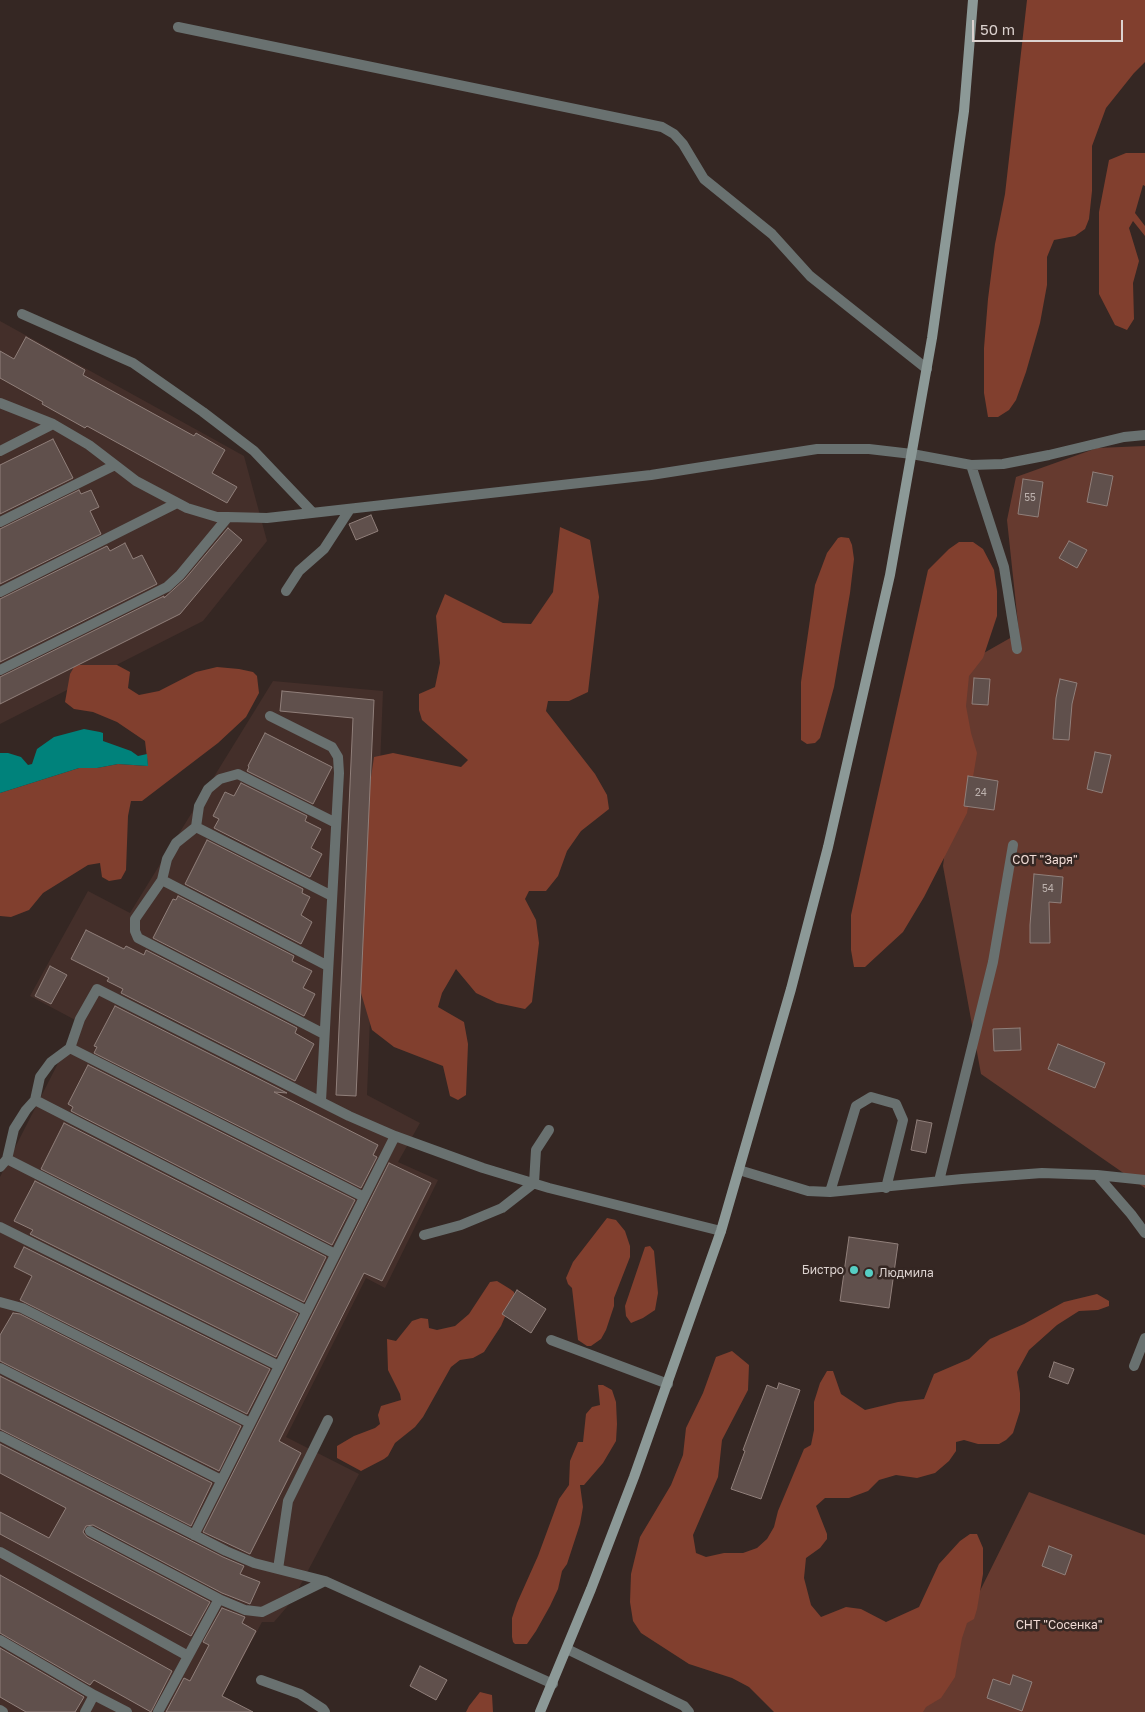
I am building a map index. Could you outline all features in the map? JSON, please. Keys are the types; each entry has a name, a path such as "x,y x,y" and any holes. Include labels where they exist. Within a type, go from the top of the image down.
{"main road":[{"path":"540,1712 567,1649 634,1477 721,1231 791,989 828,847 890,575 912,454 964,110 973,0"}],"lane":[{"path":"178,27 662,127 674,134 683,144 704,179 772,234 810,276 926,369"},
{"path":"22,314 133,363 203,412 254,451 313,513"},
{"path":"0,403 53,424 89,445 136,481 177,503 210,515 228,518 267,518 651,474 817,449 869,449 912,454 971,466 1003,464 1124,437 1145,435"},
{"path":"0,451 53,424"},
{"path":"0,522 115,465"},
{"path":"971,466 1004,567 1017,649"},
{"path":"0,592 177,503"},
{"path":"286,591 299,571 324,549 350,509"},
{"path":"0,670 167,587 180,575 228,518"},
{"path":"270,716 332,747 338,757 339,773 321,1101"},
{"path":"324,1034 138,938 134,931 135,919 162,880 167,859 176,842 196,827 199,806 208,789 220,779 238,774 336,823"},
{"path":"196,827 332,896"},
{"path":"938,1181 993,962 1013,845"},
{"path":"162,880 328,966"},
{"path":"306,1311 3,1163 14,1129 35,1100 40,1076 51,1062 70,1048 80,1019 97,989 394,1136 483,1168 534,1183 721,1231"},
{"path":"70,1048 364,1197"},
{"path":"830,1192 856,1106 872,1097 896,1104 903,1120 886,1188"},
{"path":"35,1100 335,1254"},
{"path":"424,1235 461,1225 502,1208 534,1183 536,1150 550,1130"},
{"path":"194,1535 394,1136"},
{"path":"740,1170 808,1191 830,1192 1042,1173 1097,1175 1145,1180"},
{"path":"1097,1175 1132,1214 1145,1234"},
{"path":"0,1227 279,1366"},
{"path":"0,1302 22,1308 250,1423"},
{"path":"1134,1366 1145,1338"},
{"path":"551,1340 668,1384"},
{"path":"0,1368 221,1480"},
{"path":"278,1569 288,1501 328,1420"},
{"path":"0,1436 233,1554 254,1563 325,1581 552,1684"},
{"path":"90,1530 219,1599 245,1610 262,1612 325,1581"},
{"path":"0,1552 188,1656"},
{"path":"158,1712 219,1599"},
{"path":"0,1640 127,1712"},
{"path":"567,1649 684,1706 689,1712"},
{"path":"261,1680 300,1694 325,1712"},
{"path":"85,1712 94,1695"}],"shaded area":[{"path":"1027,0 1145,0 1145,62 1106,108 1092,146 1092,191 1089,219 1085,229 1075,236 1054,240 1047,257 1047,285 1040,323 1016,400 1009,410 998,417 988,417 984,393 984,348 988,299 995,244 1005,194"},
{"path":"1126,153 1145,153 1145,186 1143,185 1135,213 1145,226 1145,236 1133,221 1129,228 1139,261 1133,283 1134,319 1127,330 1115,325 1099,294 1099,212 1109,160"},
{"path":"0,321 244,456 267,541 203,621 0,724"},
{"path":"560,527 590,540 599,597 588,692 569,701 548,701 546,711 595,774 607,795 609,809 581,831 567,851 558,876 546,891 529,891 525,899 536,920 539,943 532,1002 525,1009 497,1003 476,993 456,969 442,993 438,1007 464,1022 468,1044 466,1095 458,1100 450,1096 443,1066 394,1047 372,1030 361,993 360,958 367,804 374,757 393,753 461,767 468,760 422,720 419,710 419,694 435,687 440,663 436,616 445,594 503,623 531,624 553,592"},
{"path":"838,538 849,538 852,545 854,559 850,593 834,687 820,738 815,743 807,744 801,740 801,682 815,585 827,553"},
{"path":"959,542 973,542 983,549 994,570 997,591 997,616 983,658 969,676 966,706 977,753 967,813 924,897 903,932 865,967 854,967 851,950 851,915 928,570 949,549"},
{"path":"79,665 117,665 130,672 128,688 139,695 159,691 196,672 217,667 239,669 253,672 257,676 259,693 246,717 218,743 142,801 131,801 128,816 126,870 121,879 109,881 102,877 100,863 88,865 43,893 29,910 11,917 0,916 0,793 79,768 97,768 118,764 148,766 145,741 117,722 93,712 74,709 65,702 70,674 74,667"},
{"path":"273,681 383,691 367,1095 420,1123 398,1162 438,1180 385,1288 366,1278 286,1437 359,1474 292,1601 274,1622 262,1622 214,1712 0,1712 0,1177 79,1022 30,996 88,891 130,913"},
{"path":"607,1218 616,1220 625,1231 630,1246 630,1257 614,1298 614,1306 606,1330 601,1339 591,1346 587,1346 578,1340 572,1288 566,1278 573,1262"},
{"path":"650,1246 654,1251 658,1293 655,1310 631,1323 626,1316 625,1306 645,1247"},
{"path":"497,1281 514,1292 514,1296 501,1326 484,1352 473,1358 460,1360 451,1367 423,1417 415,1427 395,1443 388,1456 384,1459 361,1471 337,1458 337,1446 380,1424 378,1415 381,1406 401,1400 388,1370 387,1339 396,1341 412,1321 421,1318 428,1319 429,1328 437,1330 455,1326 469,1314 490,1282"},
{"path":"1097,1294 1109,1301 1109,1306 1098,1310 1079,1311 1057,1325 1029,1350 1017,1372 1020,1411 1013,1433 1006,1440 999,1444 978,1444 964,1440 956,1442 956,1451 949,1461 935,1473 917,1478 896,1475 879,1480 868,1491 849,1498 825,1498 816,1506 827,1534 827,1539 820,1548 806,1558 804,1578 811,1605 821,1617 846,1607 861,1609 886,1622 919,1607 939,1564 960,1541 970,1534 977,1534 983,1548 983,1574 974,1619 967,1623 962,1638 955,1677 941,1698 926,1707 923,1712 774,1712 749,1687 732,1678 689,1664 641,1633 633,1621 630,1602 631,1574 640,1537 671,1485 683,1455 686,1428 703,1393 716,1357 732,1351 749,1365 748,1390 722,1440 718,1477 693,1535 696,1553 706,1557 724,1553 743,1553 757,1548 767,1539 774,1527 778,1511 804,1449 811,1445 814,1430 814,1402 820,1383 827,1371 833,1371 841,1394 865,1410 898,1402 924,1399 934,1374 969,1359 990,1339 1024,1324 1064,1302"},
{"path":"598,1385 603,1385 612,1390 616,1402 616,1441 603,1463 584,1485 580,1485 583,1507 580,1524 567,1564 562,1571 558,1589 550,1606 527,1644 515,1644 512,1637 512,1618 559,1499 569,1485 570,1461 578,1442 583,1442 586,1414 592,1407 600,1405"},
{"path":"480,1692 492,1695 493,1712 466,1712 469,1706"}],"green space":[{"name":"СОТ \"Заря\"","path":"1145,446 1145,1188 981,1074 943,866 968,662 1019,633 1007,520 1016,477 1097,448"},
{"name":"СНТ \"Сосенка\"","path":"1029,1492 1145,1535 1145,1712 920,1712"}],"water":[{"path":"84,729 103,733 103,741 131,751 138,756 147,754 148,766 118,764 97,768 79,768 0,793 0,753 21,757 28,765 32,764 37,749 54,737"}],"building":[{"path":"26,337 85,370 83,375 194,436 196,433 225,450 212,473 237,487 227,503 87,426 85,428 0,378 0,351 14,359"},
{"path":"53,439 73,478 0,514 0,465"},
{"path":"1093,472 1113,476 1107,506 1087,502"},
{"path":"1023,479 1043,482 1038,517 1018,514"},
{"path":"79,490 81,494 91,490 99,507 90,511 101,534 0,584 0,529"},
{"path":"371,515 378,531 356,540 349,524"},
{"path":"228,528 242,540 180,614 0,704 0,677 164,596 164,598 185,579"},
{"path":"1069,541 1087,550 1077,568 1059,558"},
{"path":"125,543 133,559 142,555 157,584 0,662 0,599 107,546 110,551"},
{"path":"974,678 990,679 988,705 972,704"},
{"path":"1060,679 1077,683 1072,704 1069,740 1053,739 1056,698"},
{"path":"282,691 374,700 356,1096 336,1095 353,718 280,711"},
{"path":"265,733 332,767 313,804 247,771"},
{"path":"1095,752 1111,755 1102,793 1087,789"},
{"path":"968,776 998,781 994,810 964,806"},
{"path":"241,783 307,816 305,821 321,829 311,848 322,854 310,877 214,828 219,819 213,816 225,792 234,796"},
{"path":"207,840 303,889 302,893 310,897 301,915 312,922 301,944 185,884"},
{"path":"1034,874 1063,877 1061,903 1049,902 1050,943 1030,943"},
{"path":"178,896 294,956 292,961 312,971 303,988 315,994 304,1016 153,938 173,899 176,900"},
{"path":"86,930 124,949 126,946 144,955 146,950 297,1028 295,1033 314,1044 295,1081 121,993 123,989 107,981 109,978 71,959"},
{"path":"50,966 67,975 51,1004 35,996"},
{"path":"115,1006 287,1093 274,1092 378,1145 373,1155 377,1157 361,1188 94,1053 97,1047 94,1046"},
{"path":"1020,1028 1021,1050 994,1051 993,1029"},
{"path":"1058,1044 1105,1063 1095,1088 1048,1069"},
{"path":"88,1065 355,1200 332,1245 71,1111 73,1107 68,1104"},
{"path":"917,1120 932,1123 926,1153 911,1150"},
{"path":"64,1123 326,1257 304,1302 41,1169"},
{"path":"389,1163 431,1183 382,1281 364,1273 279,1441 301,1453 250,1554 203,1532"},
{"path":"35,1181 298,1314 276,1357 30,1234 33,1230 14,1221"},
{"name":"Людмила","path":"849,1237 898,1244 889,1308 840,1301"},
{"path":"24,1247 270,1369 247,1414 20,1300 32,1276 14,1267"},
{"path":"517,1290 546,1309 531,1333 502,1314"},
{"path":"13,1313 20,1314 241,1426 219,1471 0,1361 0,1335"},
{"path":"1054,1362 1074,1369 1068,1384 1049,1377"},
{"path":"0,1376 212,1483 191,1526 0,1429"},
{"path":"779,1383 800,1390 761,1499 731,1489 767,1385 777,1389"},
{"path":"0,1444 244,1566 240,1574 260,1582 250,1604 222,1593 93,1525 86,1526 83,1532 87,1537 210,1602 191,1636 0,1534 0,1512 49,1538 66,1508 0,1473"},
{"path":"1049,1546 1072,1555 1065,1575 1042,1566"},
{"path":"0,1575 172,1671 151,1712 94,1680 90,1685 0,1633"},
{"path":"222,1608 245,1617 242,1623 256,1631 222,1696 253,1712 166,1712 184,1678 190,1681 209,1645 203,1642"},
{"path":"0,1648 84,1697 75,1712 26,1712 0,1697"},
{"path":"420,1666 447,1680 436,1700 410,1686"},
{"path":"1013,1675 1032,1682 1022,1711 987,1698 993,1679 1010,1685"}],"place":[{"name":"Бистро","path":"854,1270"},
{"name":"Людмила","path":"869,1273"}]}
